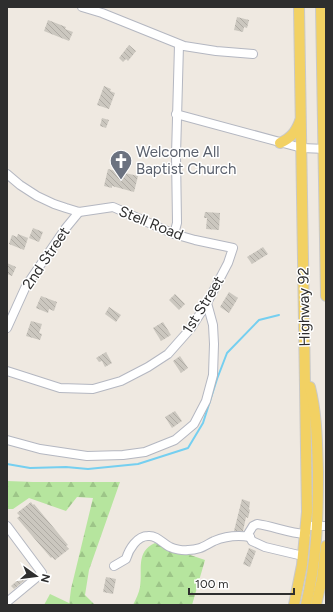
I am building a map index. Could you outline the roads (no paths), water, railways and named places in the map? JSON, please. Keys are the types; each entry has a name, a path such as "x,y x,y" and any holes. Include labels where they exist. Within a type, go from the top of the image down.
{"main road":[{"name":"Highway 92","path":"294,605 300,580 306,530 307,490 299,7"},
{"name":"Highway 92","path":"323,15 322,57 325,149 326,296"},
{"path":"280,143 293,134 301,119"},
{"path":"305,373 313,398 316,421 318,479 322,526 306,605"},
{"path":"316,605 322,579 326,548"}],"street":[{"path":"82,7 102,13 178,45 216,51 253,54"},
{"path":"174,234 177,223 176,114 178,45"},
{"path":"322,57 326,45"},
{"path":"176,114 280,143 302,148 325,149"},
{"name":"Stell Road","path":"7,174 37,196 54,204 79,212 113,207 174,234 233,248"},
{"name":"2nd Street","path":"7,328 26,286 65,229 79,212"},
{"name":"1st Street","path":"7,371 60,388 93,389 121,381 148,367 168,354 191,328 207,303 228,263 233,248"},
{"path":"7,440 40,449 87,456 123,455 145,452 176,440 194,424 206,400 213,375 214,344 212,325 207,303"},
{"path":"303,556 252,541 248,534 253,526 257,524 298,534 306,530 322,526"},
{"path":"7,526 42,573 7,602"},
{"path":"114,566 126,559 129,551 139,539 149,536 158,538 171,548 186,550 199,549 214,541 227,537 250,537"}],"waterway":[{"path":"7,464 30,468 66,467 88,469 138,464 188,448 203,423 227,353 259,320 279,315"}],"place":[{"name":"Welcome All Baptist Church","path":"121,180"}]}
